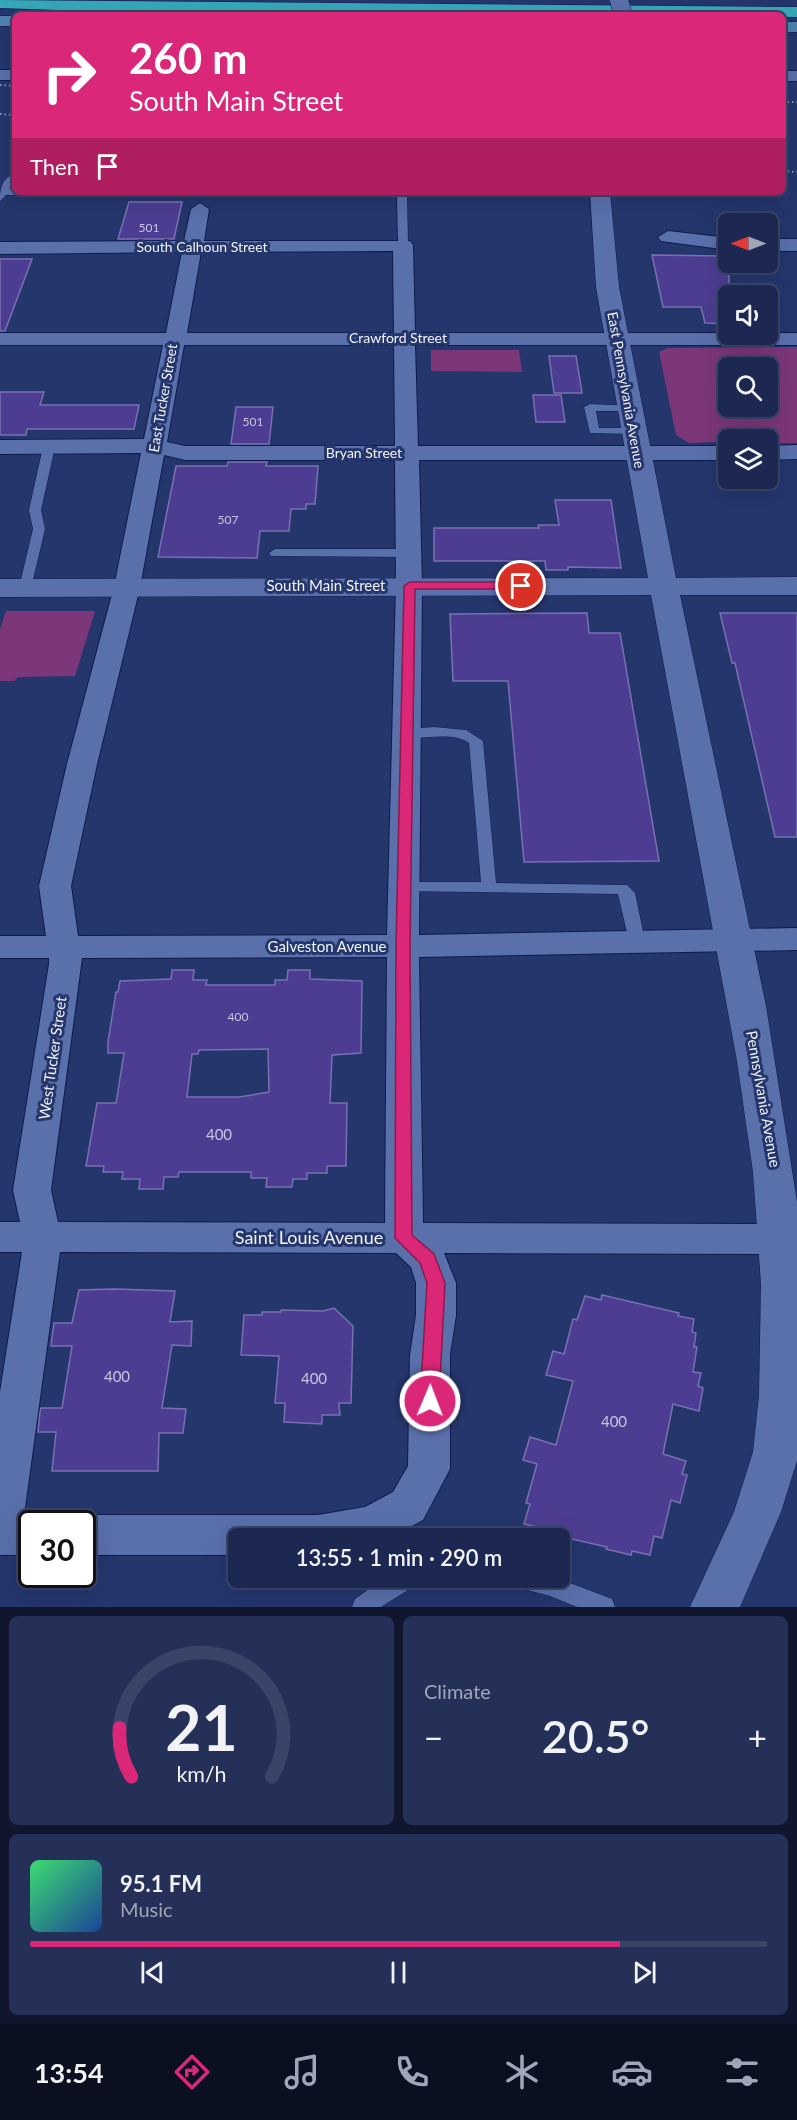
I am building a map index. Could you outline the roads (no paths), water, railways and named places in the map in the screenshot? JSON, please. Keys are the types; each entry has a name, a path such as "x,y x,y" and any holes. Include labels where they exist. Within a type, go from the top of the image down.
{"highway":[{"path":"0,3 144,8"},
{"path":"0,9 797,12"}],"street":[{"name":"East Pennsylvania Avenue","path":"600,195 601,252 663,586"},
{"name":"East Tucker Street","path":"128,587 173,339 200,209"},
{"path":"668,237 718,243"},
{"name":"South Calhoun Street","path":"0,248 403,245"},
{"path":"96,1535 318,1535 371,1526 408,1506 429,1469 430,1356 436,1315 436,1283 428,1259 404,1238 403,946 410,586 403,245"},
{"path":"778,245 797,245"},
{"name":"Crawford Street","path":"0,339 797,339"},
{"name":"Bryan Street","path":"0,447 154,447 185,453 407,453 633,431 718,450"},
{"path":"778,453 797,452"},
{"name":"Pennsylvania Avenue","path":"663,586 735,939 791,1239 784,1394 776,1451 759,1510 715,1607"},
{"name":"South Main Street","path":"12,588 797,586"},
{"name":"West Tucker Street","path":"0,1534 43,1237 32,1190 66,964 55,886 82,764 128,587"},
{"name":"Galveston Avenue","path":"0,947 403,946 797,939"},
{"name":"Saint Louis Avenue","path":"0,1237 362,1240 404,1238 791,1239"},
{"path":"0,1534 18,1535"}],"lane":[{"path":"2,191 12,178"},
{"path":"402,195 403,245"},
{"path":"12,588 39,529 35,510 49,447"},
{"path":"275,553 409,553"},
{"path":"407,733 456,732 469,734 476,741 489,887"},
{"path":"404,887 621,889 627,893 637,941"},
{"path":"363,1607 389,1588"},
{"path":"556,1588 604,1607"}],"railway":[{"path":"0,85 12,86"},
{"path":"786,102 797,102"},
{"path":"0,114 12,115"},
{"path":"786,171 797,172"}]}
